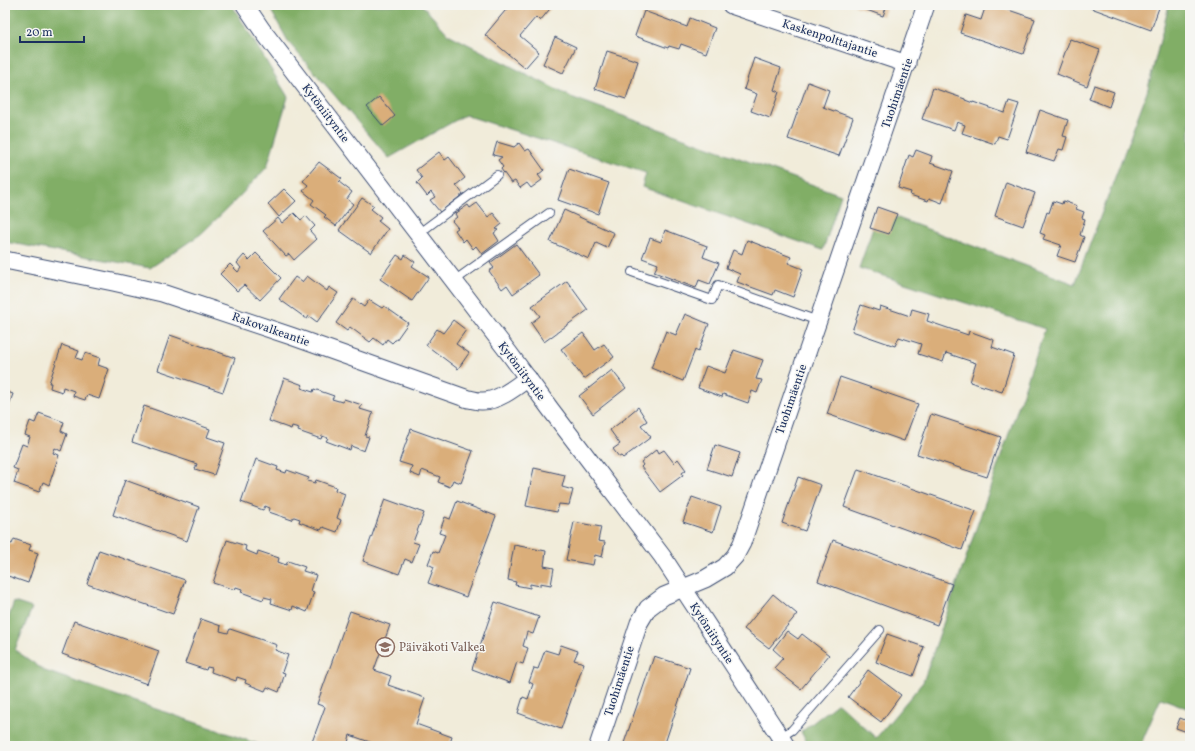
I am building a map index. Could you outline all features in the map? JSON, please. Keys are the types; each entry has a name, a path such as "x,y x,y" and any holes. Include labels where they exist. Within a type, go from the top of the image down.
{"street":[{"name":"Kytöniityntie","path":"246,5 262,30 662,556 784,742"},
{"name":"Kaskenpolttajantie","path":"731,5 907,64"},
{"name":"Tuohimäentie","path":"598,746 639,623 648,608 664,596 705,579 725,567 735,556 742,543 926,5"},
{"name":"Rakovalkeantie","path":"5,260 162,293 468,398 482,401 495,398 511,391 528,378"}],"lane":[{"path":"418,234 497,175"},
{"path":"454,281 549,213"},
{"path":"632,272 712,300 718,286 818,321"},
{"path":"784,742 792,730 880,630"}],"green space":[{"path":"5,5 232,5 288,97 267,167 201,234 150,268 5,242"},
{"path":"268,5 422,5 448,34 571,97 841,195 823,250 642,187 646,173 465,115 389,158 289,43"},
{"path":"1169,5 1190,5 1190,709 1161,698 1140,746 809,746 801,732 838,703 876,738 923,682 1045,329 859,268 879,211 1075,284 1147,92"},
{"path":"14,602 32,608 15,650 45,671 264,746 5,746 5,627"}],"building":[{"path":"510,5 553,5 540,21 536,17 520,36 539,52 525,68 485,35"},
{"path":"853,5 887,5 883,16"},
{"path":"986,5 994,5 1035,19 1023,54 960,33 966,15 981,20"},
{"path":"1083,5 1160,5 1151,30"},
{"path":"644,11 687,27 690,18 715,28 706,53 681,44 679,49 669,46 668,48 635,36"},
{"path":"555,37 576,47 563,73 543,64"},
{"path":"1070,39 1100,50 1087,86 1057,74"},
{"path":"607,51 638,61 626,99 595,89"},
{"path":"754,58 781,68 774,90 779,92 770,118 751,111 757,94 744,89"},
{"path":"808,82 829,90 823,107 853,118 839,156 788,139"},
{"path":"1094,85 1114,92 1109,107 1089,99"},
{"path":"933,88 1005,113 1009,101 1019,104 1007,139 998,136 995,144 962,133 965,125 957,122 954,130 922,119"},
{"path":"379,97 395,116 383,126 367,107"},
{"path":"1040,110 1068,120 1063,136 1067,137 1063,150 1059,149 1054,161 1026,152"},
{"path":"497,142 514,147 519,143 525,151 529,149 544,170 538,175 542,180 531,188 527,183 520,188 515,181 511,183 501,169 503,167 498,160 502,157 493,155"},
{"path":"916,150 932,156 930,163 953,171 942,203 929,198 928,201 910,195 911,192 898,188 909,155 913,157"},
{"path":"439,152 445,160 449,157 465,178 456,185 463,194 440,212 430,200 435,197 431,192 427,196 417,183 422,178 416,170"},
{"path":"319,162 342,179 339,182 352,192 347,199 353,204 336,226 324,217 326,215 311,204 314,200 303,191 308,185 303,181"},
{"path":"569,169 609,183 598,214 558,200"},
{"path":"1006,182 1035,193 1023,226 995,216"},
{"path":"284,189 296,201 279,217 268,204"},
{"path":"362,198 374,206 371,209 381,217 378,221 388,229 371,253 339,230"},
{"path":"1053,201 1062,204 1063,201 1077,206 1076,209 1084,212 1082,218 1085,219 1080,235 1084,237 1075,262 1057,256 1061,245 1043,239 1045,235 1040,233 1047,212 1049,213"},
{"path":"477,203 488,217 493,213 502,224 494,233 499,241 482,254 476,246 473,249 466,239 463,242 455,230 458,228 452,221 457,217 455,214 468,205 470,208"},
{"path":"877,207 897,214 889,234 870,228"},
{"path":"564,210 614,233 607,248 596,243 589,259 550,242"},
{"path":"294,213 301,220 306,216 315,226 310,231 317,239 294,260 289,254 286,256 263,231 278,218 282,223"},
{"path":"665,230 707,246 703,257 719,263 710,284 699,280 696,288 654,272 658,264 642,258 650,238 661,242"},
{"path":"747,240 791,257 788,263 803,269 793,297 775,290 773,295 737,282 740,274 726,268 733,250 742,254"},
{"path":"516,244 539,275 513,294 507,285 502,289 489,271 494,268 490,263"},
{"path":"256,253 281,278 260,300 244,285 237,291 220,274 230,264 238,272 241,268 237,263 244,255 249,260"},
{"path":"397,255 403,259 405,255 415,262 412,266 429,277 412,301 380,279"},
{"path":"307,276 327,291 329,287 338,293 317,322 309,316 307,319 279,299 295,277 302,282"},
{"path":"567,281 588,310 544,342 531,323 540,316 532,306"},
{"path":"353,299 364,307 369,300 382,308 384,306 408,323 396,340 392,343 387,339 383,345 374,338 370,342 350,327 347,331 336,323"},
{"path":"861,305 879,311 880,306 910,316 912,309 929,314 927,321 968,335 969,331 994,340 992,347 1014,355 1002,392 970,382 976,363 946,353 943,362 918,354 921,344 899,337 895,346 852,331"},
{"path":"685,314 709,324 698,352 695,350 683,381 651,368 666,331 676,335"},
{"path":"453,320 466,330 456,344 469,353 458,369 426,345 437,329 443,333"},
{"path":"583,333 595,350 604,344 614,357 584,379 561,349"},
{"path":"170,335 235,358 223,392 158,370"},
{"path":"62,345 79,351 76,358 82,360 85,353 100,358 98,365 109,369 99,399 87,395 85,400 73,396 74,391 63,387 62,392 50,388 51,383 49,383"},
{"path":"734,350 763,360 756,379 762,380 757,393 752,391 748,403 723,394 722,397 698,388 706,366 725,373"},
{"path":"612,370 626,388 593,414 579,396"},
{"path":"840,377 918,404 904,441 827,414"},
{"path":"284,378 303,385 301,388 313,392 314,389 334,396 332,399 342,402 344,399 362,405 360,409 373,413 365,436 369,437 364,451 351,446 350,450 326,441 328,438 322,436 321,439 298,431 299,428 292,426 291,429 269,421"},
{"path":"5,391 13,394 5,416"},
{"path":"144,406 210,429 207,437 225,443 214,475 195,469 197,464 132,442"},
{"path":"638,407 647,421 641,425 651,437 623,458 621,456 619,457 613,449 620,444 610,430"},
{"path":"39,413 64,422 61,431 67,434 61,451 55,448 53,453 59,455 49,485 43,482 39,492 14,483 18,470 13,468 22,444 27,446 30,437 25,435 30,421 35,423"},
{"path":"931,414 1001,437 987,477 917,454"},
{"path":"411,429 473,451 461,483 453,480 450,487 438,482 440,477 422,470 420,477 410,473 412,466 399,462"},
{"path":"715,445 740,453 732,477 707,469"},
{"path":"657,449 659,453 664,450 674,463 678,459 686,470 682,473 683,475 660,492 641,467 643,465 641,462"},
{"path":"256,459 278,467 277,470 286,473 287,470 309,478 307,481 315,483 316,480 336,487 335,490 345,494 337,518 341,520 337,532 323,527 321,530 299,522 300,519 294,517 292,520 269,512 270,508 265,506 263,510 241,502"},
{"path":"534,468 565,475 562,487 573,490 569,505 559,504 557,512 526,506"},
{"path":"858,469 976,511 962,550 844,507"},
{"path":"798,477 821,485 805,531 782,523"},
{"path":"125,480 199,507 187,541 113,515"},
{"path":"692,497 721,507 713,532 683,522"},
{"path":"385,499 424,513 413,542 419,544 412,562 405,559 399,574 363,561"},
{"path":"457,501 496,516 466,597 428,583 434,567 428,564 433,551 438,553 445,535 439,533 445,517 450,519"},
{"path":"574,522 601,527 598,541 605,542 602,557 595,555 593,565 566,560"},
{"path":"5,536 8,537 6,542 12,544 14,539 31,545 29,550 38,553 28,583 5,575"},
{"path":"227,540 246,546 245,550 257,555 258,551 279,558 278,562 286,565 288,561 305,567 303,571 316,575 311,591 314,592 307,612 293,606 292,610 271,603 272,599 264,597 263,600 241,592 242,589 236,587 235,590 213,583"},
{"path":"833,540 952,584 937,625 818,581"},
{"path":"514,545 546,551 544,566 554,568 551,585 540,583 540,586 530,584 530,588 515,585 516,582 508,580"},
{"path":"99,550 185,580 173,614 87,584"},
{"path":"773,594 797,614 769,648 744,629"},
{"path":"495,602 539,617 533,634 527,632 523,646 528,648 523,664 517,662 510,683 472,669"},
{"path":"350,611 390,625 374,670 391,676 388,685 425,698 416,724 452,737 449,746 381,746 350,735 347,746 324,746 312,742 325,707 317,704"},
{"path":"201,619 221,626 220,631 228,633 230,629 277,645 275,650 288,655 282,672 285,673 279,692 267,687 265,691 245,683 246,680 237,677 236,681 211,672 212,668 207,667 206,670 185,663"},
{"path":"74,621 159,651 147,684 62,654"},
{"path":"787,631 798,639 802,634 829,655 801,689 774,668 783,658 773,649"},
{"path":"887,634 924,647 913,676 876,662"},
{"path":"561,645 578,651 574,660 584,663 561,729 518,713 523,697 528,699 533,684 529,682 534,668 538,669 545,650 558,654"},
{"path":"654,656 690,668 664,746 623,746"},
{"path":"868,670 901,695 881,722 848,697"},
{"path":"1180,718 1190,722 1190,733 1176,728"}],"place":[{"name":"Päiväkoti Valkea","path":"385,647"}]}
